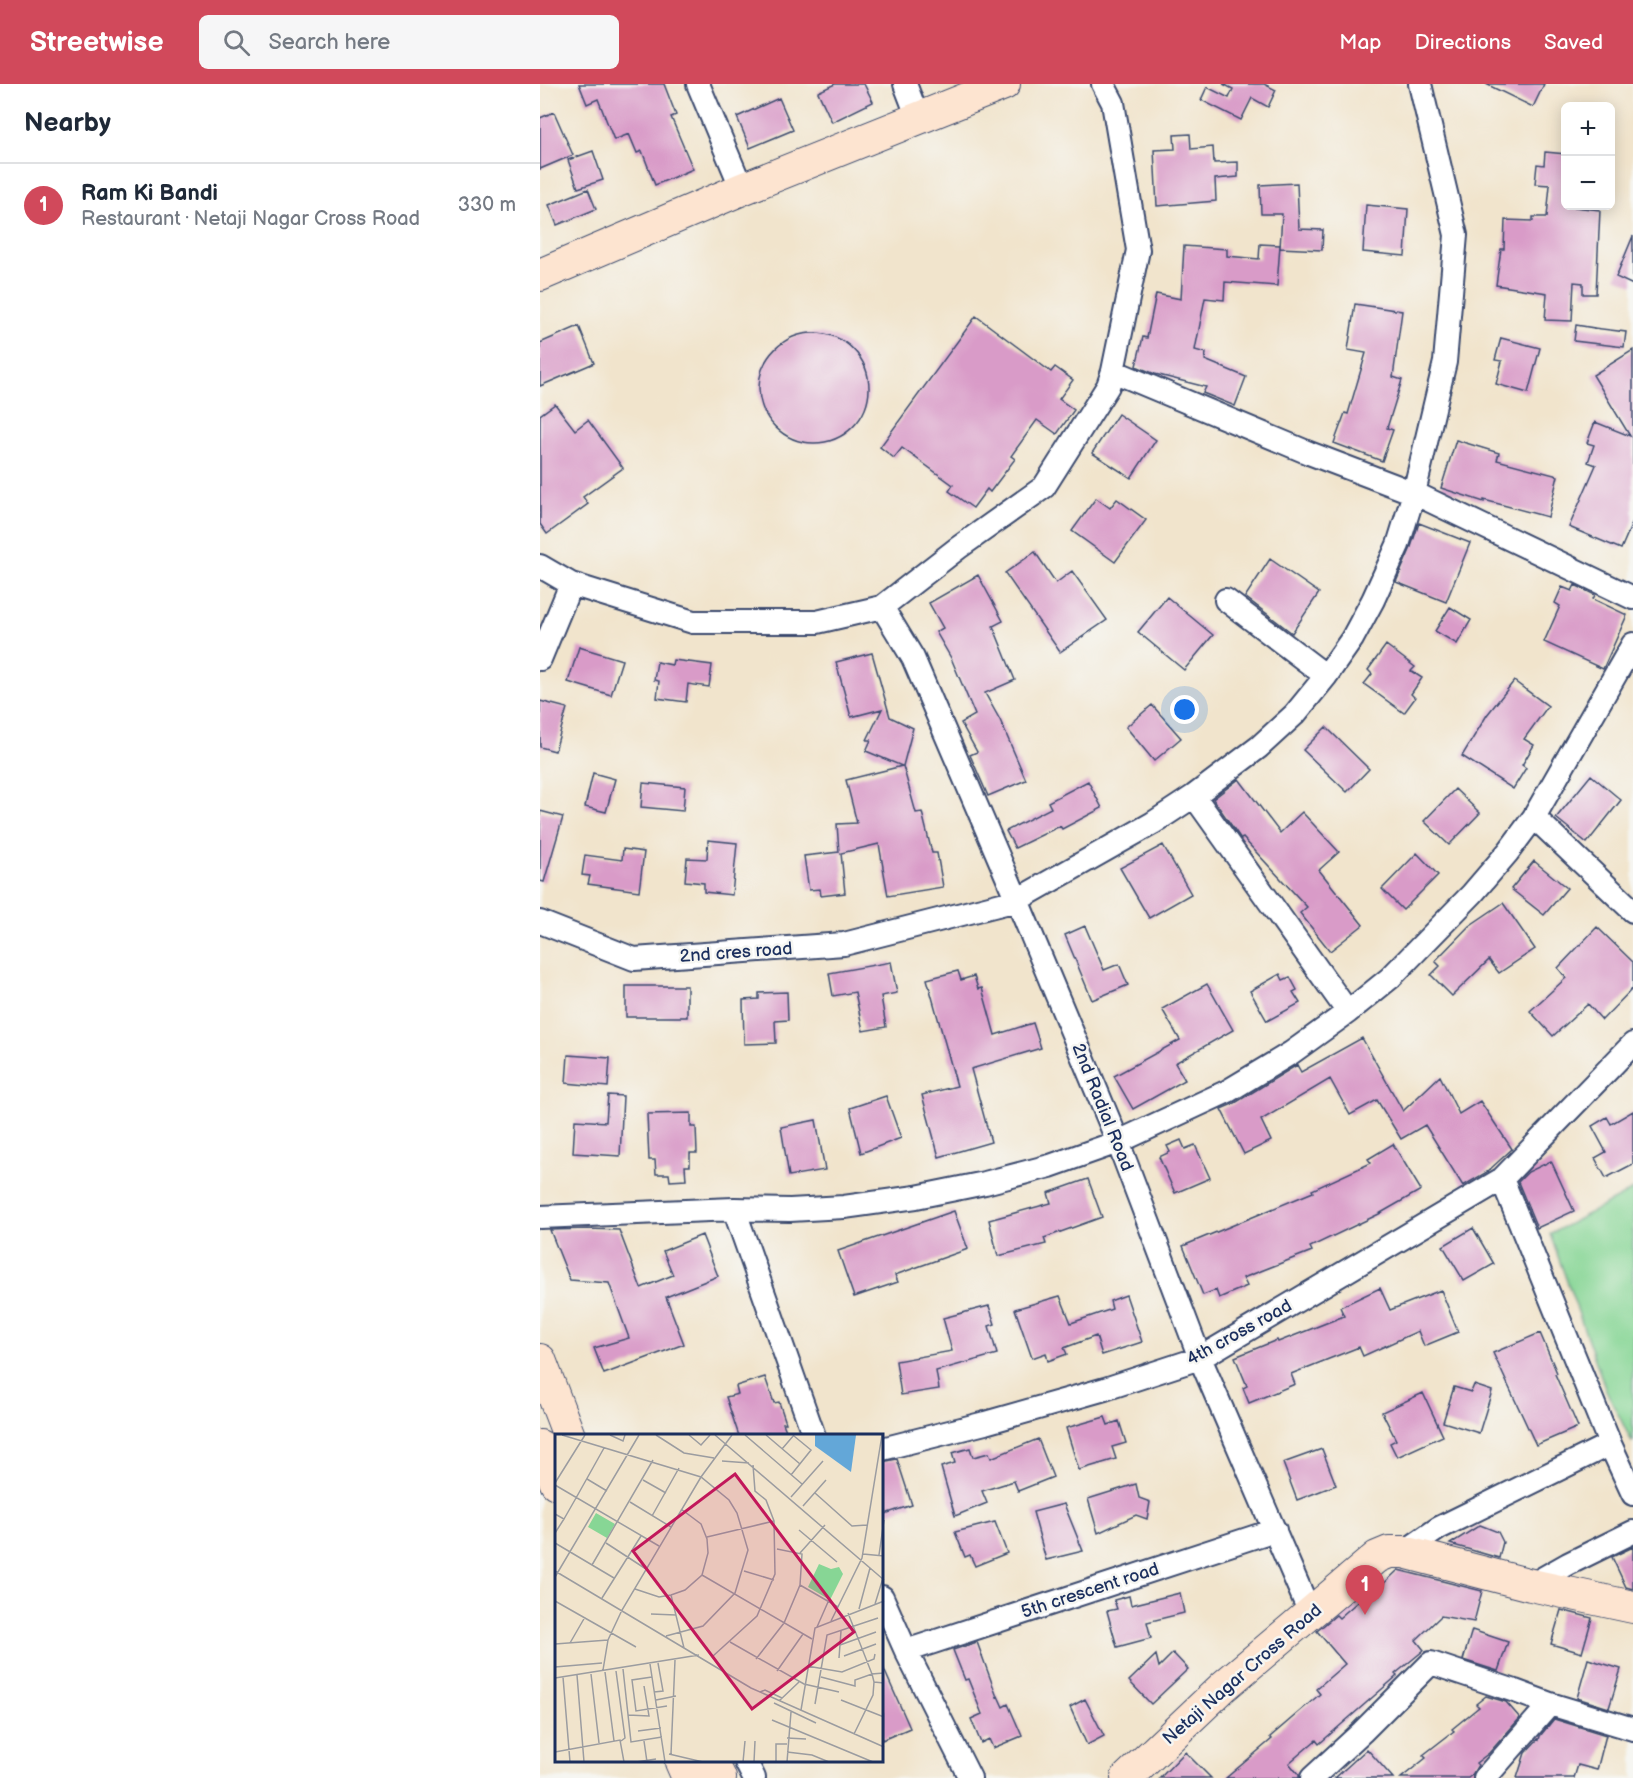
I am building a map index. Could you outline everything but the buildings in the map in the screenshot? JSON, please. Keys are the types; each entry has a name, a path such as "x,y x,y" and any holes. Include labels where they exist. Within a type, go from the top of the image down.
{"street":[{"path":"698,84 742,189"},
{"path":"905,84 918,118"},
{"path":"540,275 742,189 1004,84"},
{"path":"540,566 571,584 693,622 817,622 882,607 958,548 1044,487 1108,386 1138,250 1113,103 1103,84"},
{"name":"2nd cres road","path":"540,922 634,959 844,944 1017,900 1153,824 1259,747 1295,714 1352,639 1398,545 1414,493 1445,362 1456,235 1420,84"},
{"path":"1113,371 1309,453 1414,493 1633,597"},
{"path":"540,659 571,584"},
{"path":"1226,600 1326,676"},
{"name":"2nd Radial Road","path":"882,607 913,658 1017,900 1118,1142 1200,1358 1310,1613"},
{"path":"540,1217 734,1209 790,1210 844,1207 916,1197 1050,1166 1118,1142 1228,1091 1291,1053 1390,978 1480,885 1534,817 1633,644"},
{"path":"1194,796 1348,1011"},
{"path":"1534,817 1633,910"},
{"name":"4th cross road","path":"884,1448 1105,1389 1200,1358 1502,1179 1633,1044"},
{"path":"1502,1179 1610,1444 1633,1494"},
{"path":"734,1209 813,1434"},
{"path":"540,1360 568,1434"},
{"path":"1404,1551 1439,1528 1610,1444"},
{"path":"540,1446 555,1481"},
{"name":"5th crescent road","path":"906,1651 1275,1530"},
{"path":"1531,1585 1633,1532"},
{"name":"Netaji Nagar Cross Road","path":"1138,1775 1224,1686 1377,1557 1389,1552 1404,1551 1531,1585 1633,1607"},
{"path":"884,1602 906,1651 970,1778"},
{"path":"1312,1778 1431,1663 1515,1690 1550,1704 1633,1729"},
{"path":"1485,1778 1550,1704"},
{"path":"682,1763 688,1778"},
{"path":"712,1763 720,1778"},
{"path":"747,1763 754,1778"}],"green space":[{"path":"1633,1190 1632,1442 1606,1390 1550,1234"}],"place":[{"name":"Ram Ki Bandi","path":"1365,1615"}]}
